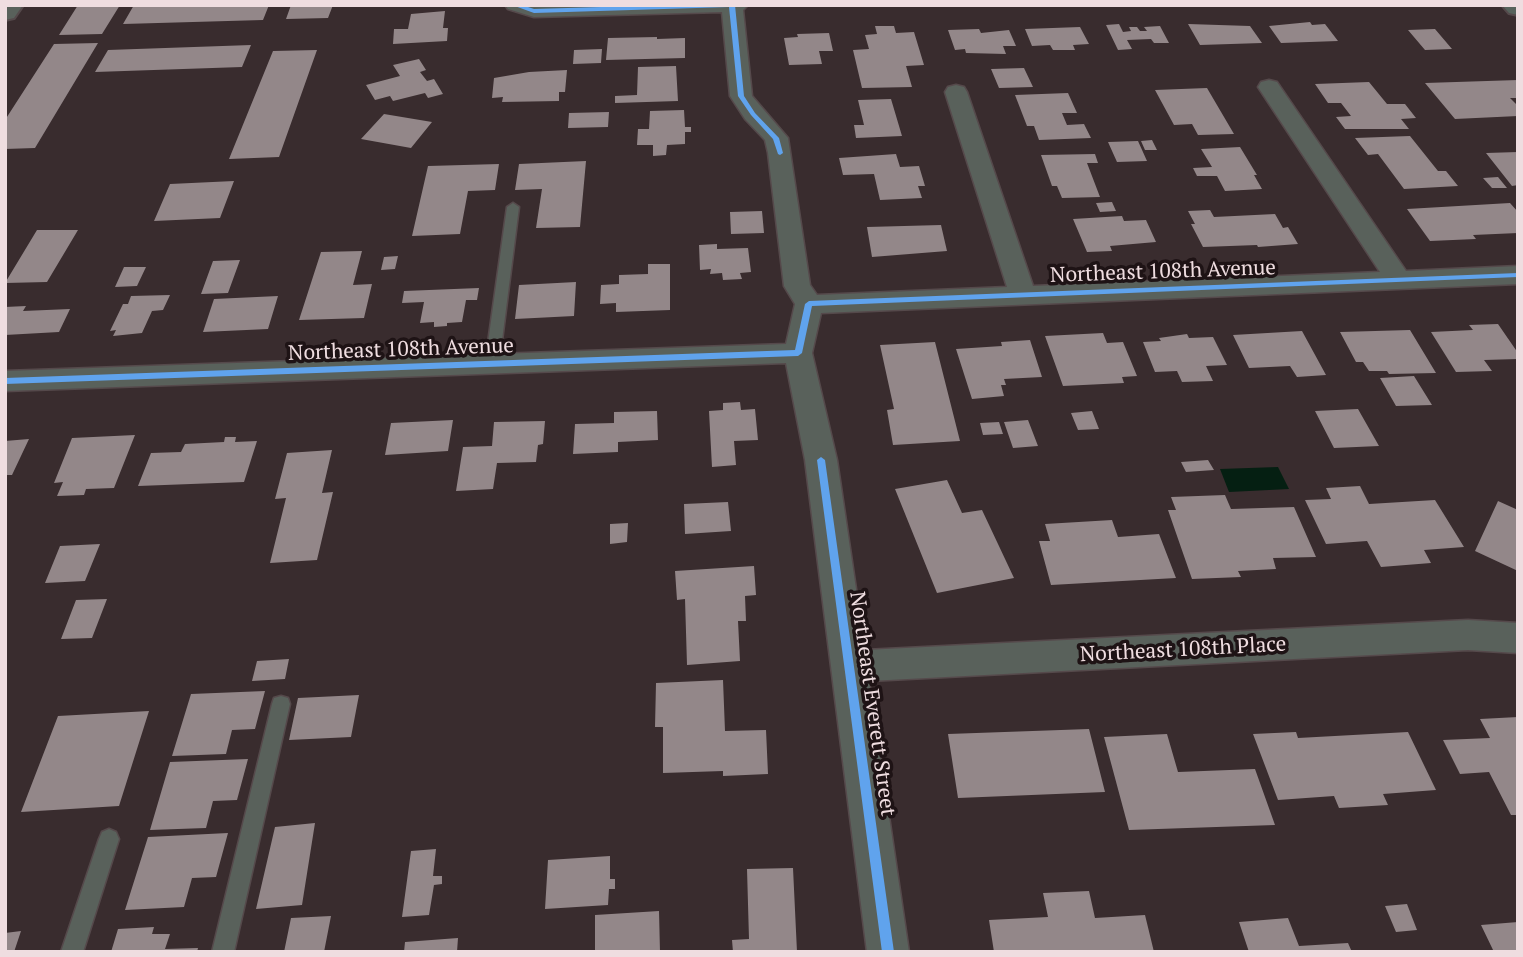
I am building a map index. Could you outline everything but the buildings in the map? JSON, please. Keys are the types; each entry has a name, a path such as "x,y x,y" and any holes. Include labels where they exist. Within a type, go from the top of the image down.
{"street":[{"path":"5,13 11,5"},
{"path":"732,5 741,96 753,114 776,138 797,286 809,304"},
{"path":"527,13 738,5"},
{"path":"1269,88 1399,280"},
{"path":"956,92 1023,295"},
{"name":"Northeast 108th Avenue","path":"809,304 1518,275"},
{"name":"Northeast Everett Street","path":"809,304 798,353 821,460 888,952"},
{"name":"Northeast 108th Avenue","path":"5,381 798,353"},
{"name":"Northeast 108th Place","path":"849,666 1468,635 1518,638"}],"lane":[{"path":"492,364 513,207"},
{"path":"223,952 281,704"},
{"path":"72,952 109,839"}],"shaded area":[{"path":"1278,467 1289,489 1229,492 1220,469"}],"cycle path":[{"path":"515,5 534,11 732,5 741,96 753,114 776,138 780,153"},
{"path":"5,381 798,353 809,304 1518,275"},
{"path":"821,460 888,952"}]}
